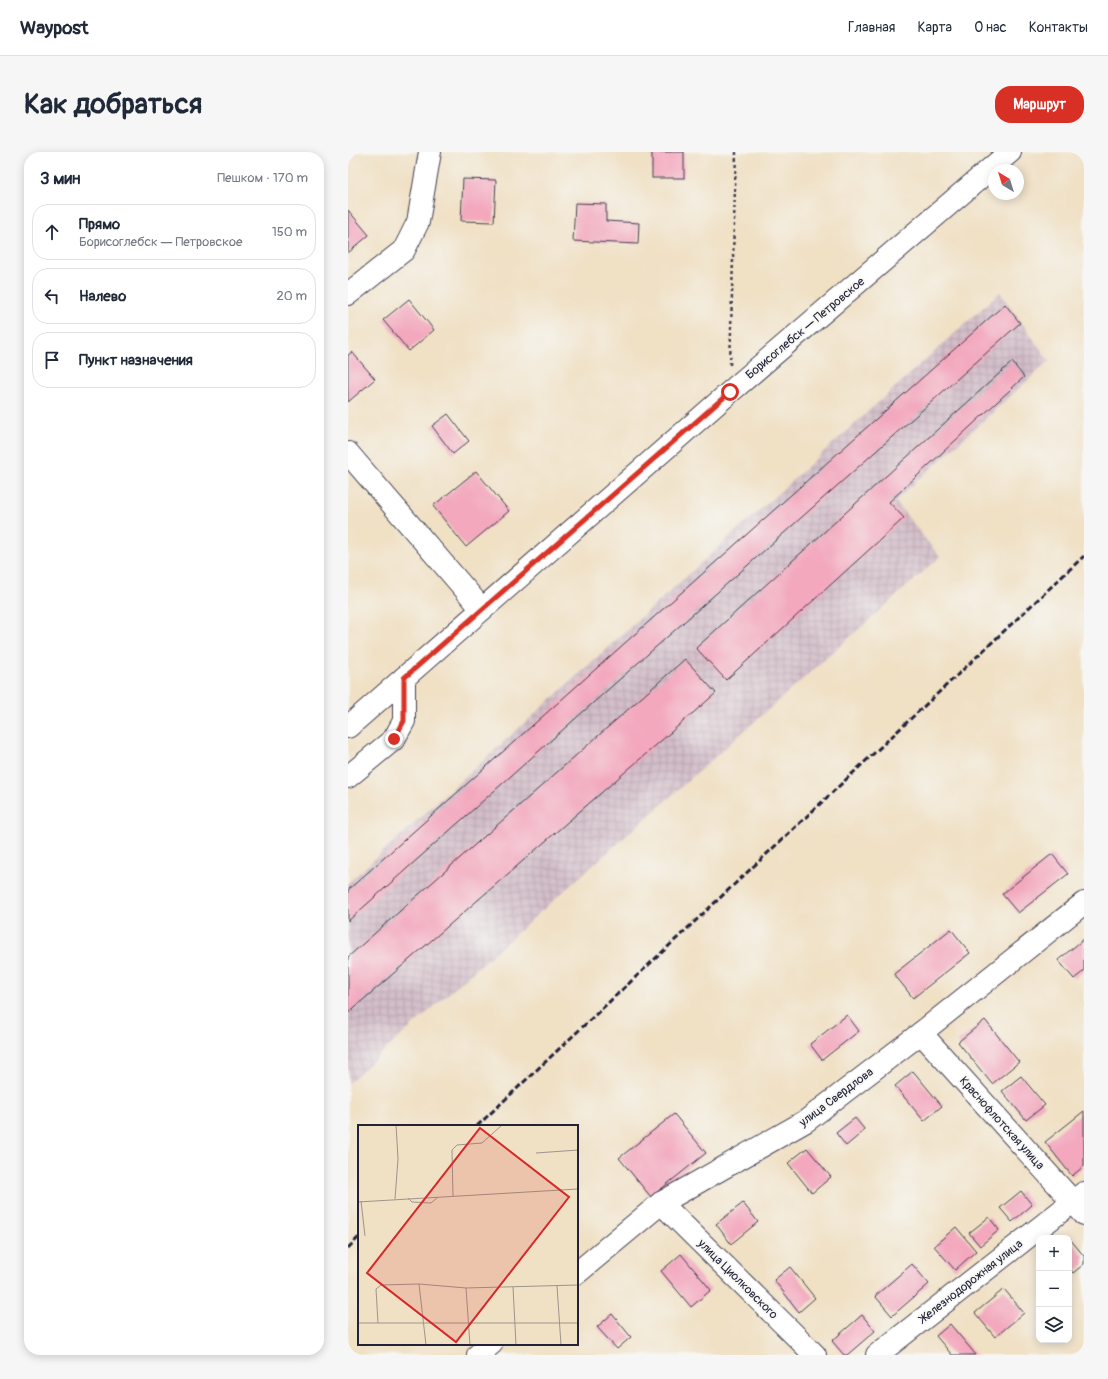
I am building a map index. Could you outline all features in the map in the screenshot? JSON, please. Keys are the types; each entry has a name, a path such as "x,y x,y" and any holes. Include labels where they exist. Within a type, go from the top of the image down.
{"street":[{"path":"348,294 404,250 418,222 430,152"},
{"name":"Борисоглебск — Петровское","path":"348,727 730,392 1010,152"},
{"path":"348,453 482,609"},
{"path":"348,778 394,739 404,721 404,678"},
{"name":"улица Свердлова","path":"578,1272 661,1203 806,1121 921,1033 1084,903"},
{"name":"Краснофлотская улица","path":"921,1033 1080,1202"},
{"name":"Железнодорожная улица","path":"877,1355 1080,1202"},
{"name":"улица Циолковского","path":"661,1203 815,1355"},
{"path":"478,1355 490,1345"}],"path":[{"path":"730,392 736,152"}],"shaded area":[{"path":"1000,292 1049,361 895,501 940,557 348,1083 348,883"}],"building":[{"path":"652,152 684,152 684,178 652,178"},
{"path":"463,179 496,180 494,222 461,221"},
{"path":"575,203 606,204 606,221 639,223 638,244 573,241"},
{"path":"348,210 369,235 348,253"},
{"path":"409,299 434,330 409,351 383,320"},
{"path":"1005,304 1020,323 348,921 348,890"},
{"path":"352,352 375,379 348,402 348,355"},
{"path":"1012,362 1024,377 889,502 904,518 726,680 696,648"},
{"path":"448,414 469,441 453,454 432,426"},
{"path":"476,471 509,511 466,547 433,506"},
{"path":"685,659 716,693 348,1013 348,957"},
{"path":"1052,854 1068,874 1018,913 1002,894"},
{"path":"951,929 970,953 913,998 894,974"},
{"path":"1084,939 1084,971 1074,979 1058,960"},
{"path":"847,1015 859,1031 822,1060 810,1044"},
{"path":"985,1020 1019,1062 992,1084 958,1042"},
{"path":"913,1071 942,1106 924,1121 895,1086"},
{"path":"1021,1076 1045,1105 1026,1120 1002,1091"},
{"path":"1084,1111 1084,1166 1072,1176 1045,1142"},
{"path":"674,1114 706,1153 651,1197 619,1158"},
{"path":"855,1118 865,1130 846,1146 836,1133"},
{"path":"807,1148 831,1177 812,1193 788,1163"},
{"path":"1021,1191 1032,1205 1012,1222 1000,1208"},
{"path":"743,1203 758,1222 731,1244 716,1224"},
{"path":"989,1217 999,1230 980,1246 969,1233"},
{"path":"956,1227 976,1251 955,1270 934,1246"},
{"path":"1072,1241 1084,1256 1084,1264 1073,1273"},
{"path":"681,1254 711,1290 691,1307 661,1271"},
{"path":"912,1264 929,1284 892,1316 875,1296"},
{"path":"790,1267 815,1298 799,1312 774,1280"},
{"path":"1004,1289 1024,1313 995,1337 975,1313"},
{"path":"612,1314 631,1337 617,1349 597,1327"},
{"path":"862,1315 875,1331 847,1355 844,1355 832,1341"},
{"path":"950,1324 976,1355 952,1355 936,1336"}],"railway":[{"path":"478,1125 1084,556"},
{"path":"348,1248 358,1238"}],"route":[{"path":"394,739 404,721 404,678 730,392"}]}
